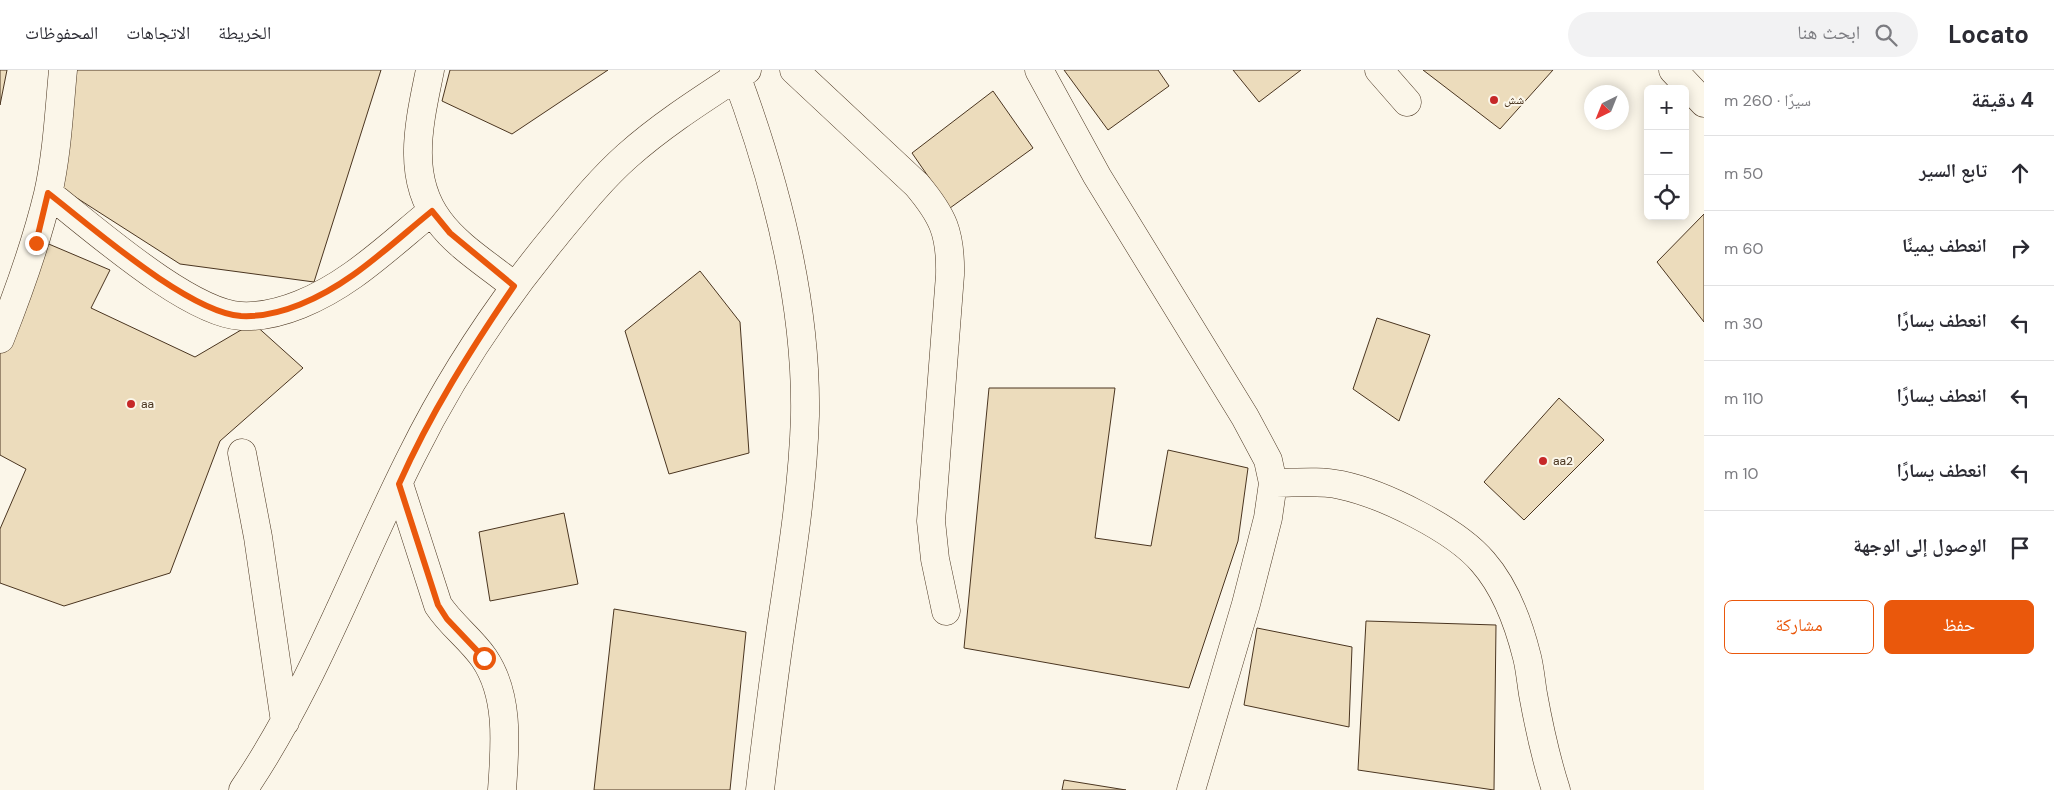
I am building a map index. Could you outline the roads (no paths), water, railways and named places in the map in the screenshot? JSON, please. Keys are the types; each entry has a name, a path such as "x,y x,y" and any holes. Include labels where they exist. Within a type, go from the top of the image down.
{"street":[{"path":"0,338 36,243 48,193 56,149 63,70"},
{"path":"430,70 419,125 416,152 424,192 432,211 450,233 514,286"},
{"path":"794,70 917,184 934,204 946,230 950,251 950,274 931,521 935,559 946,611"},
{"path":"1039,70 1097,176 1245,417 1268,460 1273,483 1268,518 1246,604 1191,790"},
{"path":"1379,70 1407,102"},
{"path":"1673,70 1704,103"},
{"path":"243,790 285,722 436,407 472,348 514,286 601,181 626,157 655,132 740,72 764,153 790,268 802,358 805,413 802,477 769,708 760,790"},
{"path":"48,193 154,274 193,300 219,312 241,316 268,313 294,306 323,293 352,275 432,211"},
{"path":"242,453 258,537 285,722"},
{"path":"1273,483 1314,482 1341,485 1379,497 1441,529 1482,561 1495,578 1507,601 1528,658 1540,729 1556,790"},
{"path":"399,484 438,605 447,619 484,658 500,694 504,736 502,790"}],"place":[{"name":"شش","path":"1494,100"},
{"name":"aa","path":"131,404"},
{"name":"aa2","path":"1543,461"}]}
